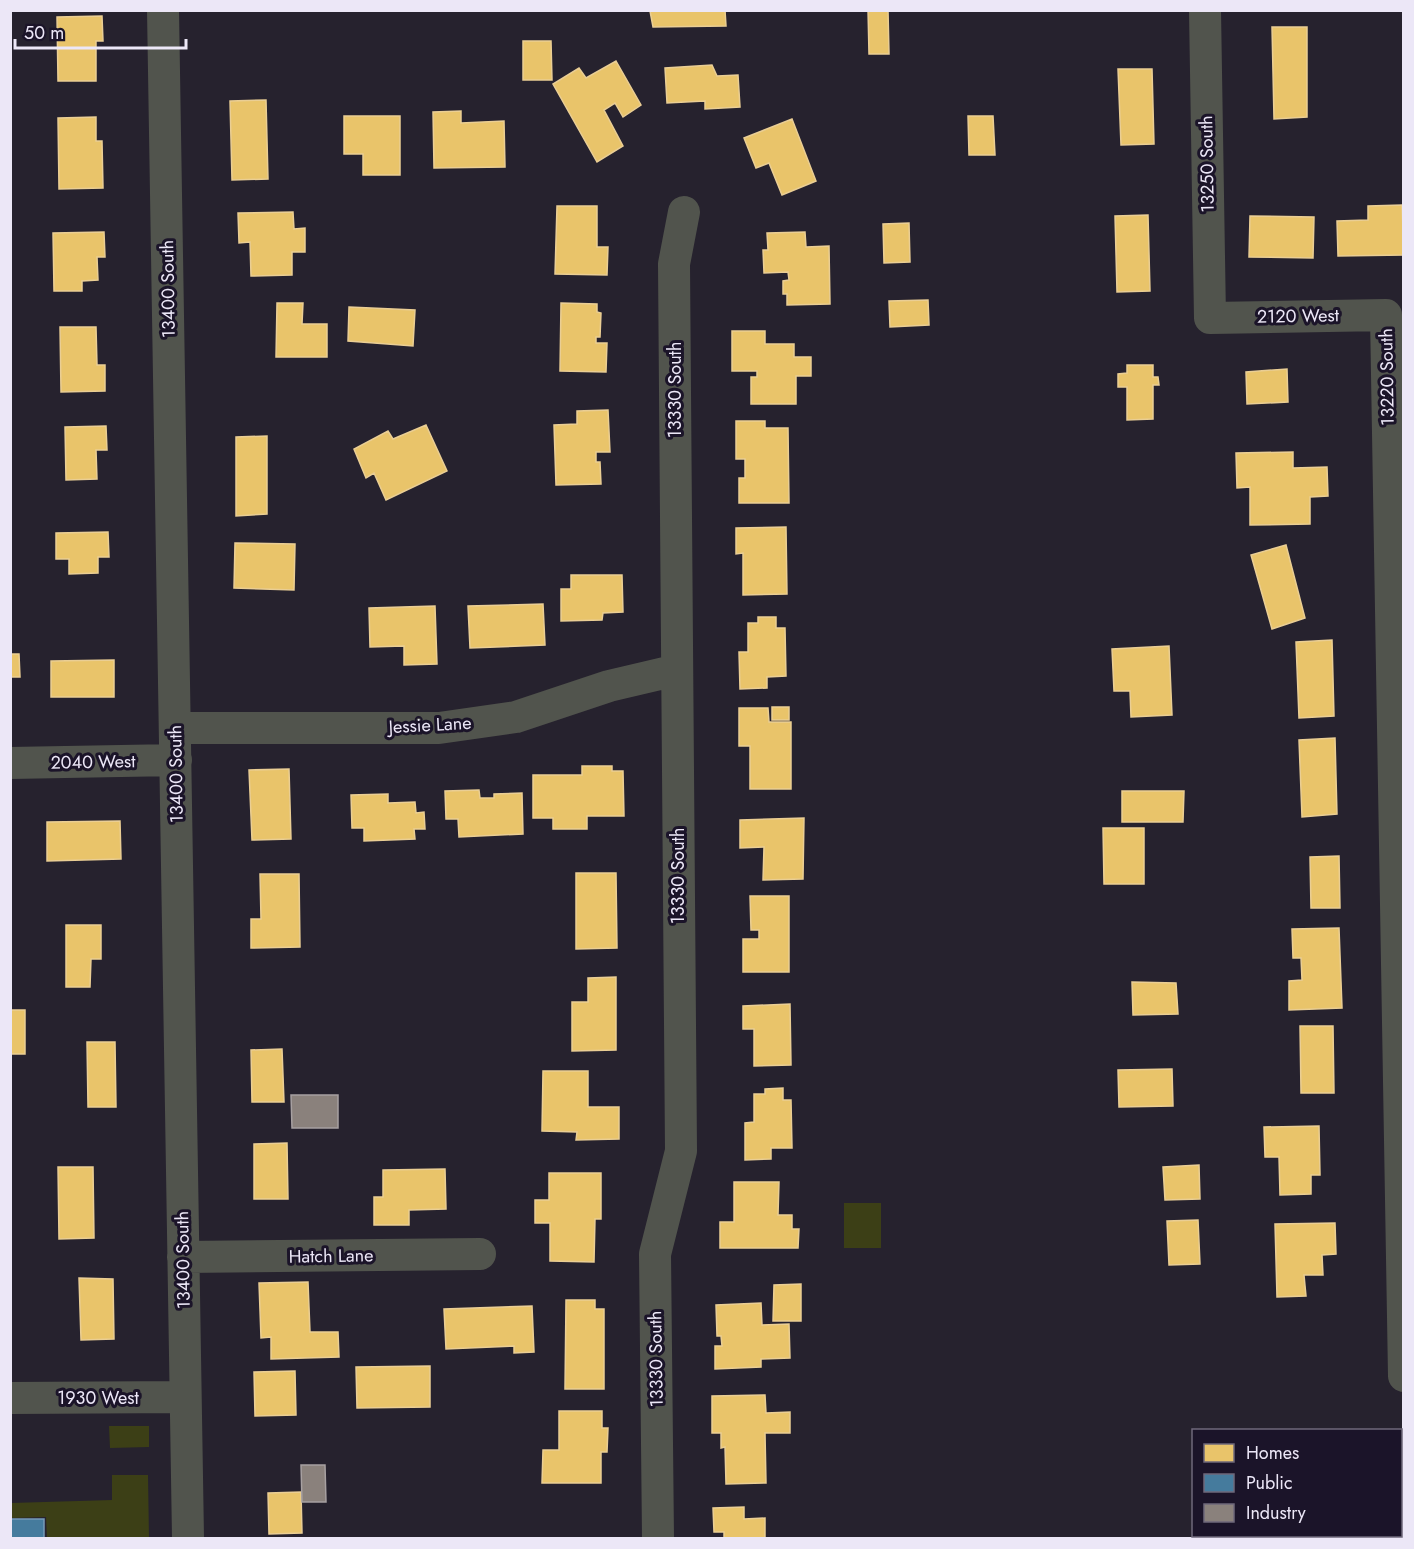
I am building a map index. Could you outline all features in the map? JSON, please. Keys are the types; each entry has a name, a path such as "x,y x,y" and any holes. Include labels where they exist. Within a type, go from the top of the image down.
{"street":[{"name":"13400 South","path":"163,10 188,1539"},
{"name":"13250 South","path":"1205,10 1210,318"},
{"name":"13330 South","path":"658,1539 655,1254 681,1150 674,264 684,212"},
{"name":"2120 West","path":"1210,318 1386,315"},
{"name":"13220 South","path":"1386,315 1404,1376"},
{"name":"Jessie Lane","path":"176,728 439,728 516,717 609,686 677,670"},
{"name":"2040 West","path":"10,763 176,760"},
{"name":"Hatch Lane","path":"183,1257 480,1254"},
{"name":"1930 West","path":"10,1398 185,1397"}],"green space":[{"path":"844,1203 881,1203 881,1248 844,1248"},
{"path":"109,1426 149,1426 149,1447 110,1448"},
{"path":"112,1475 148,1475 149,1538 47,1538 46,1517 11,1518 11,1503 112,1500"}],"building: Homes":[{"path":"725,10 726,26 653,27 650,11"},
{"path":"868,10 888,10 889,54 869,54"},
{"path":"102,16 103,41 96,41 96,81 58,81 57,17"},
{"path":"1272,27 1307,27 1307,117 1274,119"},
{"path":"523,41 551,41 552,80 523,80"},
{"path":"616,61 641,105 623,117 615,103 604,110 623,146 597,162 553,84 579,68 586,78"},
{"path":"712,65 717,76 738,75 740,107 705,109 705,101 667,103 665,68"},
{"path":"1118,69 1152,69 1154,144 1121,145"},
{"path":"266,100 268,179 232,180 230,101"},
{"path":"461,111 461,123 504,121 505,167 434,168 433,112"},
{"path":"344,116 400,116 400,175 363,175 363,154 344,154"},
{"path":"968,116 993,116 995,155 969,155"},
{"path":"96,117 96,141 102,141 103,188 59,189 58,118"},
{"path":"792,119 816,181 782,195 769,163 756,168 744,138"},
{"path":"1402,205 1404,255 1338,256 1337,221 1368,220 1368,206"},
{"path":"557,206 597,206 597,247 608,247 607,275 555,274"},
{"path":"293,212 294,229 305,228 305,252 292,252 292,275 251,276 250,242 239,243 238,213"},
{"path":"1148,215 1150,291 1117,292 1115,216"},
{"path":"1250,216 1314,217 1313,258 1249,257"},
{"path":"909,223 910,262 884,263 883,224"},
{"path":"104,232 105,257 97,257 98,280 82,281 82,291 54,291 53,233"},
{"path":"805,232 806,247 829,246 830,304 787,305 787,294 783,294 783,281 789,280 788,272 764,273 763,250 768,250 767,233"},
{"path":"928,300 929,325 890,327 889,301"},
{"path":"277,303 303,303 302,324 327,324 327,357 276,357"},
{"path":"561,303 597,304 597,312 601,313 600,337 596,337 596,343 607,343 606,372 560,371"},
{"path":"349,307 415,310 413,346 348,341"},
{"path":"60,327 96,327 97,365 105,365 105,391 61,392"},
{"path":"732,331 765,331 765,344 794,344 794,357 811,357 811,376 796,376 796,404 751,404 751,377 757,377 757,371 732,371"},
{"path":"1127,365 1153,365 1153,377 1158,377 1159,385 1153,385 1153,419 1127,420 1127,387 1118,387 1118,374 1127,373"},
{"path":"1287,369 1288,402 1247,404 1246,372"},
{"path":"608,410 610,452 596,452 596,462 600,462 601,484 556,485 554,425 577,424 577,411"},
{"path":"736,421 765,421 765,428 788,428 789,503 739,503 739,478 745,478 745,459 736,459"},
{"path":"426,425 447,471 386,500 374,473 366,478 354,449 388,431 393,439"},
{"path":"106,426 107,450 96,450 97,479 66,480 65,427"},
{"path":"267,436 267,514 236,516 236,437"},
{"path":"1293,452 1293,468 1327,467 1328,496 1310,497 1310,524 1250,525 1250,487 1237,488 1236,453"},
{"path":"786,527 787,594 743,595 743,553 736,554 736,528"},
{"path":"108,532 109,557 98,557 98,573 69,574 69,559 56,559 56,533"},
{"path":"235,543 295,544 294,590 234,588"},
{"path":"1286,545 1305,618 1272,629 1251,555"},
{"path":"571,575 622,575 623,612 603,613 602,620 561,621 561,589 571,589"},
{"path":"543,604 545,645 470,648 468,606"},
{"path":"435,606 437,664 404,665 404,646 370,647 369,608"},
{"path":"758,617 776,617 776,628 785,628 786,676 767,677 767,688 740,689 739,652 748,652 748,623 758,623"},
{"path":"1332,640 1334,716 1299,718 1296,642"},
{"path":"1169,646 1172,715 1131,717 1130,691 1114,691 1112,649"},
{"path":"10,654 19,654 20,677 10,677"},
{"path":"114,660 114,697 51,697 51,661"},
{"path":"772,707 789,707 789,720 772,720"},
{"path":"739,708 768,708 769,722 791,722 791,789 750,789 750,746 739,746"},
{"path":"1335,738 1337,814 1302,817 1299,740"},
{"path":"582,766 612,766 612,771 623,771 624,816 587,816 587,829 553,829 553,818 533,818 533,775 582,775"},
{"path":"289,769 291,839 252,840 249,770"},
{"path":"479,790 480,798 494,798 494,794 522,793 523,834 459,837 458,819 446,819 445,791"},
{"path":"1122,791 1184,791 1183,822 1122,822"},
{"path":"388,794 388,803 415,802 416,813 424,812 425,829 414,829 415,839 364,841 364,828 352,828 351,795"},
{"path":"804,818 803,879 763,880 764,847 740,848 740,820"},
{"path":"120,821 121,859 47,861 47,822"},
{"path":"1103,828 1144,828 1144,884 1104,884"},
{"path":"1339,856 1340,908 1311,908 1310,857"},
{"path":"576,873 616,873 617,948 576,949"},
{"path":"260,874 299,874 300,947 251,948 251,919 261,919"},
{"path":"750,896 789,896 789,972 743,972 743,939 759,939 759,930 751,930"},
{"path":"66,925 101,925 101,959 91,959 90,987 66,987"},
{"path":"1339,928 1342,1008 1289,1010 1289,981 1302,980 1301,958 1293,958 1292,929"},
{"path":"616,977 616,1050 572,1051 572,1002 588,1002 588,978"},
{"path":"1132,982 1176,983 1178,1014 1133,1015"},
{"path":"790,1004 791,1065 754,1066 754,1029 743,1029 743,1006"},
{"path":"10,1010 25,1010 25,1054 10,1054"},
{"path":"1300,1026 1333,1026 1334,1093 1301,1093"},
{"path":"87,1042 115,1042 116,1107 88,1107"},
{"path":"282,1049 284,1102 252,1102 251,1050"},
{"path":"1172,1069 1173,1106 1119,1107 1118,1070"},
{"path":"543,1071 588,1071 588,1107 619,1107 619,1139 576,1140 577,1132 542,1131"},
{"path":"783,1088 783,1100 791,1100 792,1148 771,1148 771,1159 745,1160 745,1123 754,1122 754,1094 765,1094 765,1089"},
{"path":"1319,1126 1320,1175 1311,1175 1311,1194 1280,1195 1279,1157 1265,1157 1264,1127"},
{"path":"287,1143 288,1199 254,1199 254,1144"},
{"path":"1199,1165 1200,1199 1165,1200 1163,1167"},
{"path":"58,1167 93,1167 94,1238 59,1239"},
{"path":"445,1169 446,1209 409,1210 409,1225 374,1225 374,1197 383,1197 383,1170"},
{"path":"549,1173 601,1173 601,1219 595,1219 594,1262 550,1261 550,1223 535,1223 535,1200 549,1200"},
{"path":"734,1182 779,1182 778,1215 792,1215 792,1229 799,1229 798,1248 720,1248 720,1222 734,1222"},
{"path":"1198,1220 1200,1264 1169,1265 1167,1221"},
{"path":"1335,1223 1336,1254 1322,1255 1323,1275 1304,1275 1306,1296 1277,1297 1275,1224"},
{"path":"79,1278 113,1279 114,1339 81,1340"},
{"path":"308,1282 310,1332 338,1332 339,1357 271,1359 271,1337 261,1338 259,1283"},
{"path":"801,1284 801,1321 773,1321 774,1285"},
{"path":"566,1300 595,1300 595,1309 604,1309 604,1389 565,1389"},
{"path":"761,1303 762,1325 789,1324 790,1358 761,1359 761,1367 715,1369 715,1346 722,1346 721,1336 717,1336 716,1305"},
{"path":"532,1306 534,1352 514,1353 514,1346 446,1349 444,1309"},
{"path":"430,1366 430,1407 357,1408 356,1367"},
{"path":"295,1371 296,1415 255,1416 254,1372"},
{"path":"765,1395 766,1413 790,1412 790,1433 765,1433 766,1483 726,1484 725,1447 721,1448 721,1433 712,1433 712,1396"},
{"path":"559,1411 602,1411 602,1428 608,1428 607,1452 601,1452 601,1483 542,1483 543,1450 559,1450"},
{"path":"301,1492 302,1533 269,1534 268,1493"},
{"path":"744,1507 744,1519 765,1518 765,1538 724,1538 724,1532 714,1532 713,1508"},
{"path":"1282,1537 1354,1537 1354,1538"}],"building: Public":[{"path":"10,1519 44,1519 44,1538 10,1538"}],"building: Industry":[{"path":"291,1095 338,1095 338,1128 292,1128"},
{"path":"301,1465 325,1465 326,1502 302,1502"}]}
